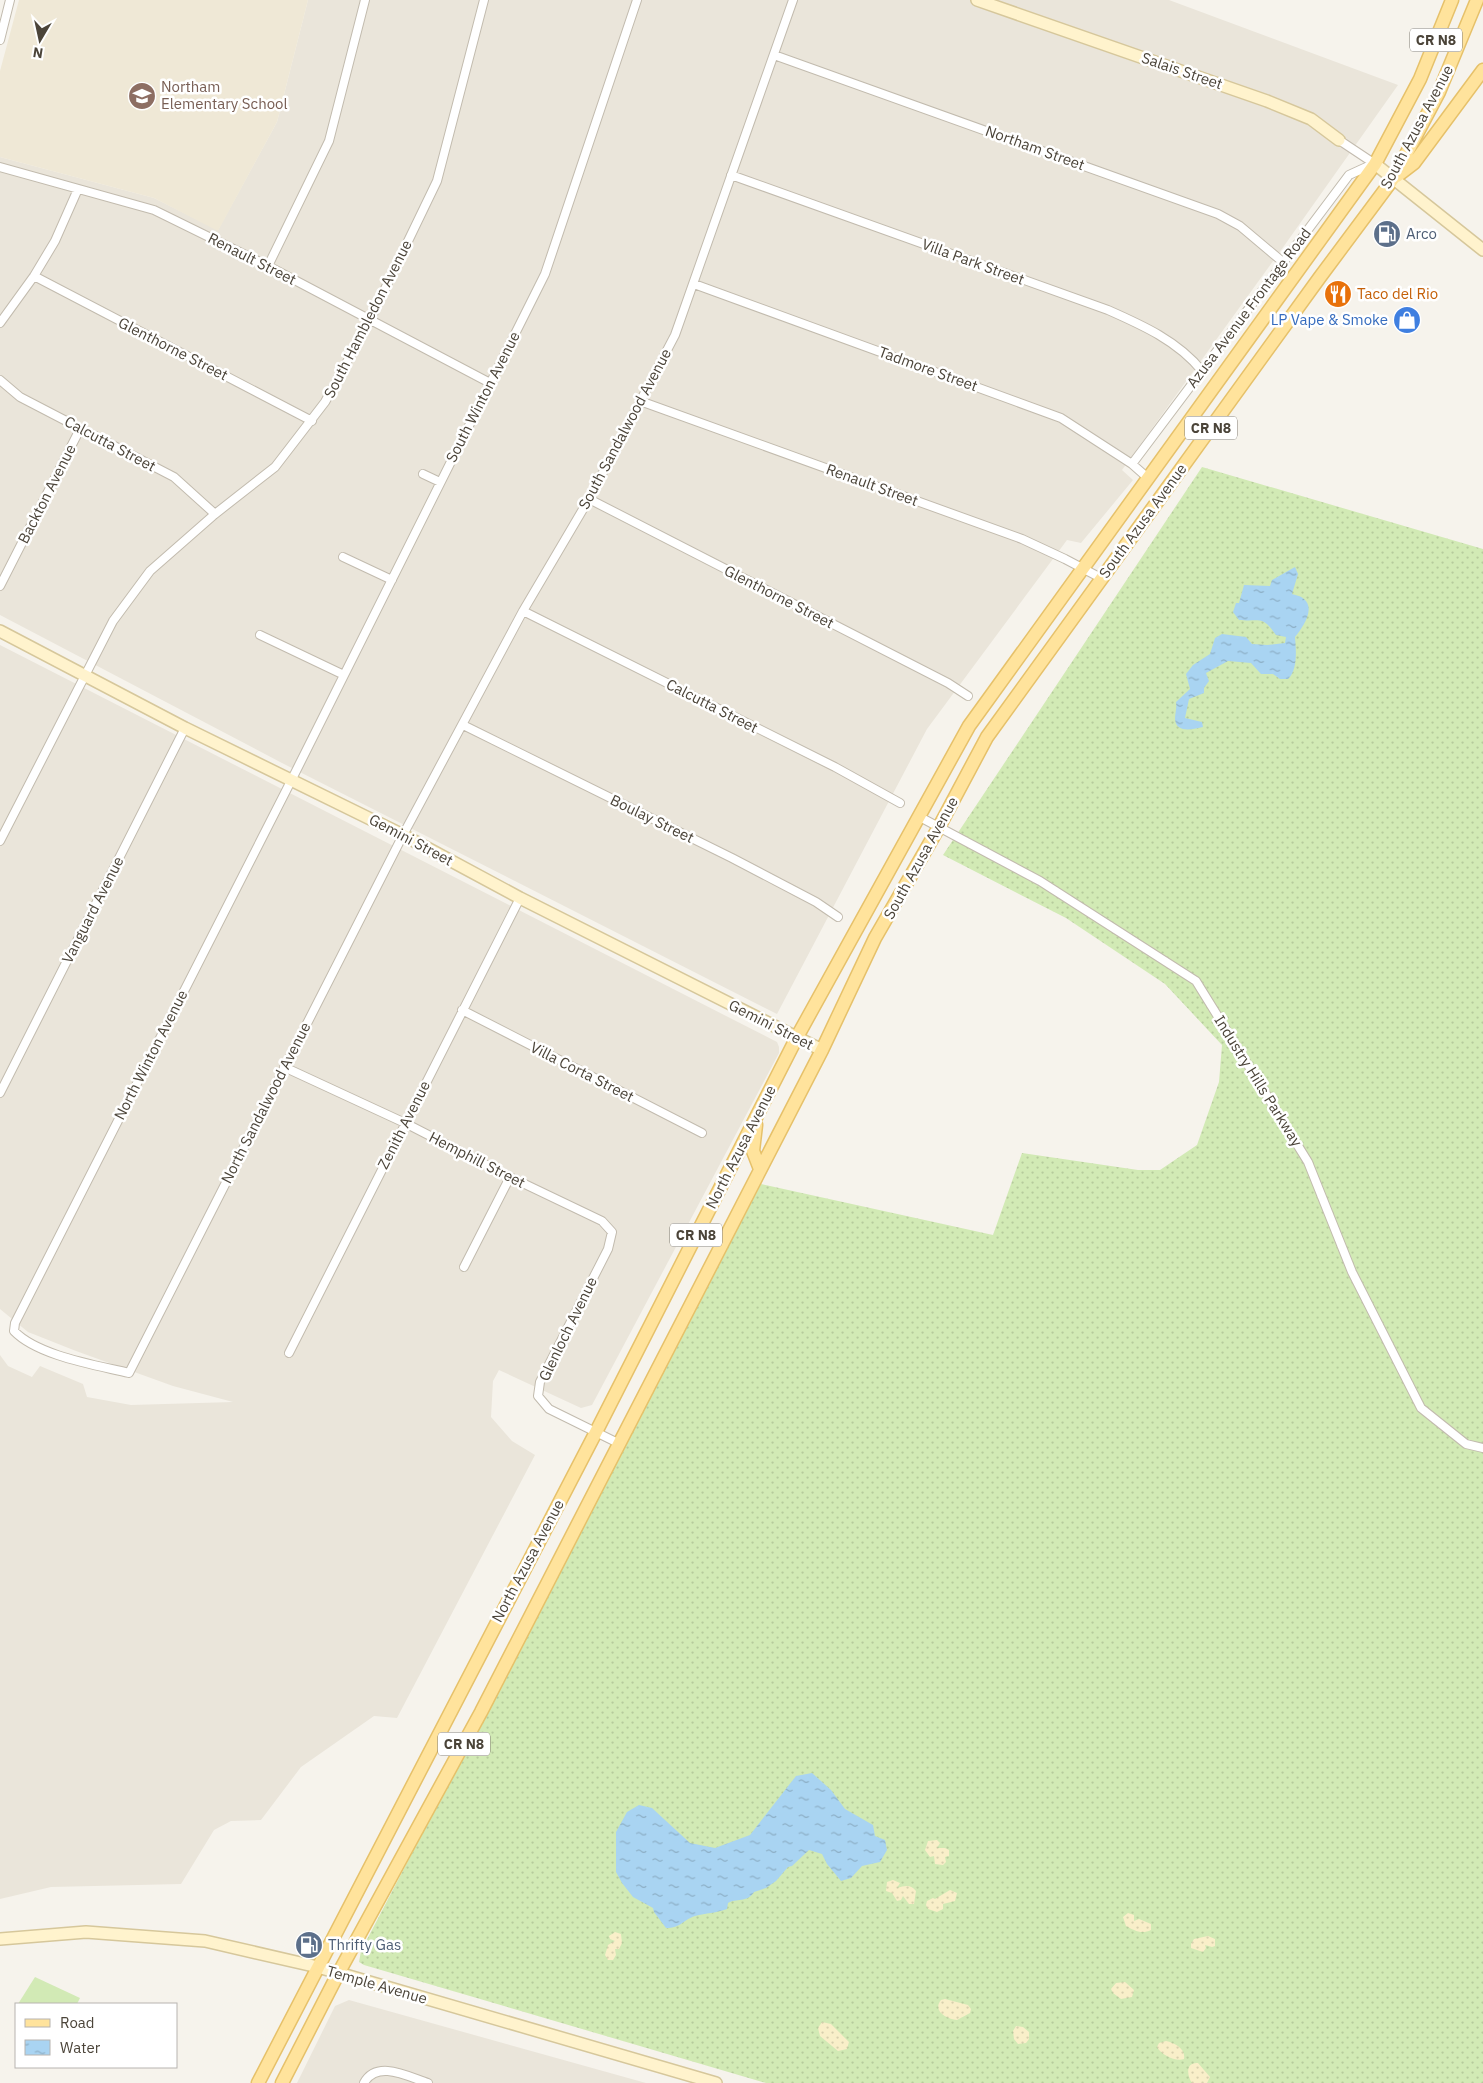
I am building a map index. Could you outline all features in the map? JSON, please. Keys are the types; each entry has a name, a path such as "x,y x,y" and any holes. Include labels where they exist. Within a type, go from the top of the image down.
{"main road":[{"name":"South Azusa Avenue","path":"797,1037 969,726 1082,567 1149,479 1375,164 1420,79 1452,0"},
{"name":"South Azusa Avenue","path":"822,1050 875,938 939,827 987,737 1394,179 1439,92 1477,0"},
{"path":"1394,179 1414,163 1483,70"},
{"path":"1249,339 1266,352"},
{"name":"North Azusa Avenue","path":"258,2083 596,1432 797,1037"},
{"name":"North Azusa Avenue","path":"282,2083 338,1974 481,1712 822,1050"},
{"path":"757,1115 753,1151 760,1169"}],"street":[{"path":"0,40 10,0"},
{"path":"268,266 329,141 365,0"},
{"name":"South Hambledon Avenue","path":"0,841 113,622 150,571 215,514 275,467 325,402 370,320 438,181 484,0"},
{"name":"South Winton Avenue","path":"292,779 440,482 492,384 545,274 637,0"},
{"name":"South Sandalwood Avenue","path":"403,835 523,611 589,500 675,335 793,0"},
{"name":"Salais Street","path":"977,0 1267,101 1311,119 1375,164"},
{"name":"Northam Street","path":"774,55 1218,214 1240,226 1284,263"},
{"path":"1375,164 1483,250"},
{"name":"Azusa Avenue Frontage Road","path":"1132,464 1350,175 1375,164"},
{"name":"Renault Street","path":"0,167 154,210 268,266 492,384"},
{"name":"Villa Park Street","path":"732,175 1108,310 1146,327 1162,337 1192,359 1202,371"},
{"path":"0,323 34,276 55,241 78,189"},
{"name":"Glenthorne Street","path":"34,276 312,421"},
{"name":"Tadmore Street","path":"694,284 1061,418 1132,464 1149,479"},
{"name":"Calcutta Street","path":"0,380 20,397 174,477 215,514"},
{"name":"Renault Street","path":"640,401 1022,540 1102,578"},
{"name":"Backton Avenue","path":"0,586 80,429"},
{"path":"423,474 440,482"},
{"name":"Glenthorne Street","path":"589,500 948,683 968,696"},
{"path":"343,557 392,580"},
{"name":"Calcutta Street","path":"523,611 836,768 900,803"},
{"name":"Gemini Street","path":"0,631 185,728 403,835 520,898 822,1050"},
{"path":"260,635 344,676"},
{"name":"Boulay Street","path":"463,725 732,858 816,902 838,917"},
{"name":"Vanguard Avenue","path":"0,1093 185,728"},
{"name":"North Winton Avenue","path":"129,1373 69,1359 22,1340 14,1331 15,1323 292,779"},
{"name":"Industry Hills Parkway","path":"918,816 1040,881 1196,981 1308,1162 1352,1272 1421,1408 1466,1444 1483,1448"},
{"name":"North Sandalwood Avenue","path":"129,1373 403,835"},
{"name":"Zenith Avenue","path":"289,1353 520,898"},
{"name":"Villa Corta Street","path":"462,1010 702,1134"},
{"name":"Hemphill Street","path":"284,1067 405,1123 510,1177 602,1221 612,1232"},
{"path":"464,1267 510,1177"},
{"name":"Glenloch Avenue","path":"612,1232 608,1249 540,1382 538,1396 549,1409 618,1443"},
{"name":"Temple Avenue","path":"0,1939 86,1932 179,1938 211,1943 318,1968 716,2083"},
{"path":"364,2083 366,2078 375,2072 385,2070 428,2083"}],"shaded area":[{"name":"Northam Elementary School","path":"19,0 308,0 277,122 218,231 154,198 0,157 0,71"},
{"path":"308,0 1169,0 1398,85 1122,470 1133,480 1081,543 1067,540 927,729 777,1014 282,763 0,615 0,157 154,198 218,230 277,122"},
{"path":"0,645 777,1042 779,1053 592,1405 581,1408 499,1370 493,1381 491,1417 512,1441 535,1455 397,1718 374,1716 301,1767 261,1820 231,1821 214,1830 181,1884 51,1887 0,1899 0,1355 8,1366 32,1377 40,1366 83,1384 87,1397 131,1405 233,1402 173,1386 28,1332 0,1309"},
{"path":"349,2000 646,2083 297,2083 335,2006"}],"green space":[{"path":"1202,467 1483,549 1483,2083 766,2083 364,1965 359,1962 361,1951 761,1184 993,1235 1022,1153 1138,1170 1160,1170 1197,1145 1219,1082 1222,1045 1165,984 1066,918 943,855"},
{"path":"35,1977 80,1998 78,2003 19,2003"}],"sand":[{"path":"937,1840 940,1843 937,1848 949,1850 949,1856 945,1857 946,1862 943,1865 935,1864 934,1856 930,1857 925,1850 928,1841"},
{"path":"893,1880 900,1883 897,1888 909,1886 916,1891 914,1904 909,1904 903,1896 901,1900 897,1901 892,1893 886,1891 887,1882"},
{"path":"950,1890 957,1893 955,1901 943,1904 943,1909 937,1912 928,1909 927,1901 935,1899"},
{"path":"1128,1913 1134,1915 1134,1921 1139,1919 1151,1924 1151,1930 1141,1932 1126,1926 1123,1917"},
{"path":"615,1932 621,1934 622,1943 619,1949 615,1949 616,1955 613,1960 608,1960 605,1955 608,1945 615,1941 610,1939 609,1936"},
{"path":"1208,1936 1215,1939 1215,1946 1205,1945 1206,1948 1203,1952 1191,1948 1194,1939"},
{"path":"1125,1982 1134,1990 1132,1997 1121,1999 1111,1989 1116,1983"},
{"path":"945,1999 968,2005 971,2009 970,2013 957,2020 945,2016 938,2008 941,2000"},
{"path":"822,2022 831,2024 849,2042 847,2049 838,2051 820,2036 818,2028"},
{"path":"1016,2026 1023,2027 1029,2032 1029,2039 1026,2043 1018,2044 1014,2039 1013,2031"},
{"path":"1166,2041 1182,2049 1184,2059 1173,2059 1159,2050 1157,2047 1159,2043"},
{"path":"1194,2063 1198,2063 1210,2077 1207,2083 1192,2083 1190,2080 1189,2067"}],"water":[{"path":"1295,567 1298,574 1292,594 1304,599 1309,608 1307,618 1295,637 1296,659 1291,675 1288,679 1280,679 1273,674 1261,674 1251,663 1228,661 1206,673 1209,681 1204,688 1204,693 1189,699 1185,718 1202,722 1203,727 1182,729 1179,727 1175,719 1176,702 1190,689 1186,674 1193,665 1210,654 1215,638 1222,634 1246,637 1252,644 1285,643 1286,637 1276,635 1264,622 1239,620 1233,612 1236,603 1239,603 1244,585 1270,586 1272,580"},
{"path":"812,1773 831,1790 845,1809 873,1825 875,1836 885,1840 887,1850 880,1862 862,1866 851,1878 841,1881 827,1864 822,1854 809,1850 792,1866 788,1867 776,1881 766,1888 754,1892 748,1898 728,1903 727,1909 695,1916 675,1927 666,1928 653,1908 633,1897 616,1872 616,1832 627,1812 639,1805 652,1808 690,1843 715,1848 750,1835 796,1776"}],"place":[{"name":"Northam Elementary School","path":"142,96"},
{"name":"Arco","path":"1387,234"},
{"name":"Taco del Rio","path":"1338,294"},
{"name":"LP Vape & Smoke","path":"1407,320"},
{"name":"Thrifty Gas","path":"309,1945"}]}
